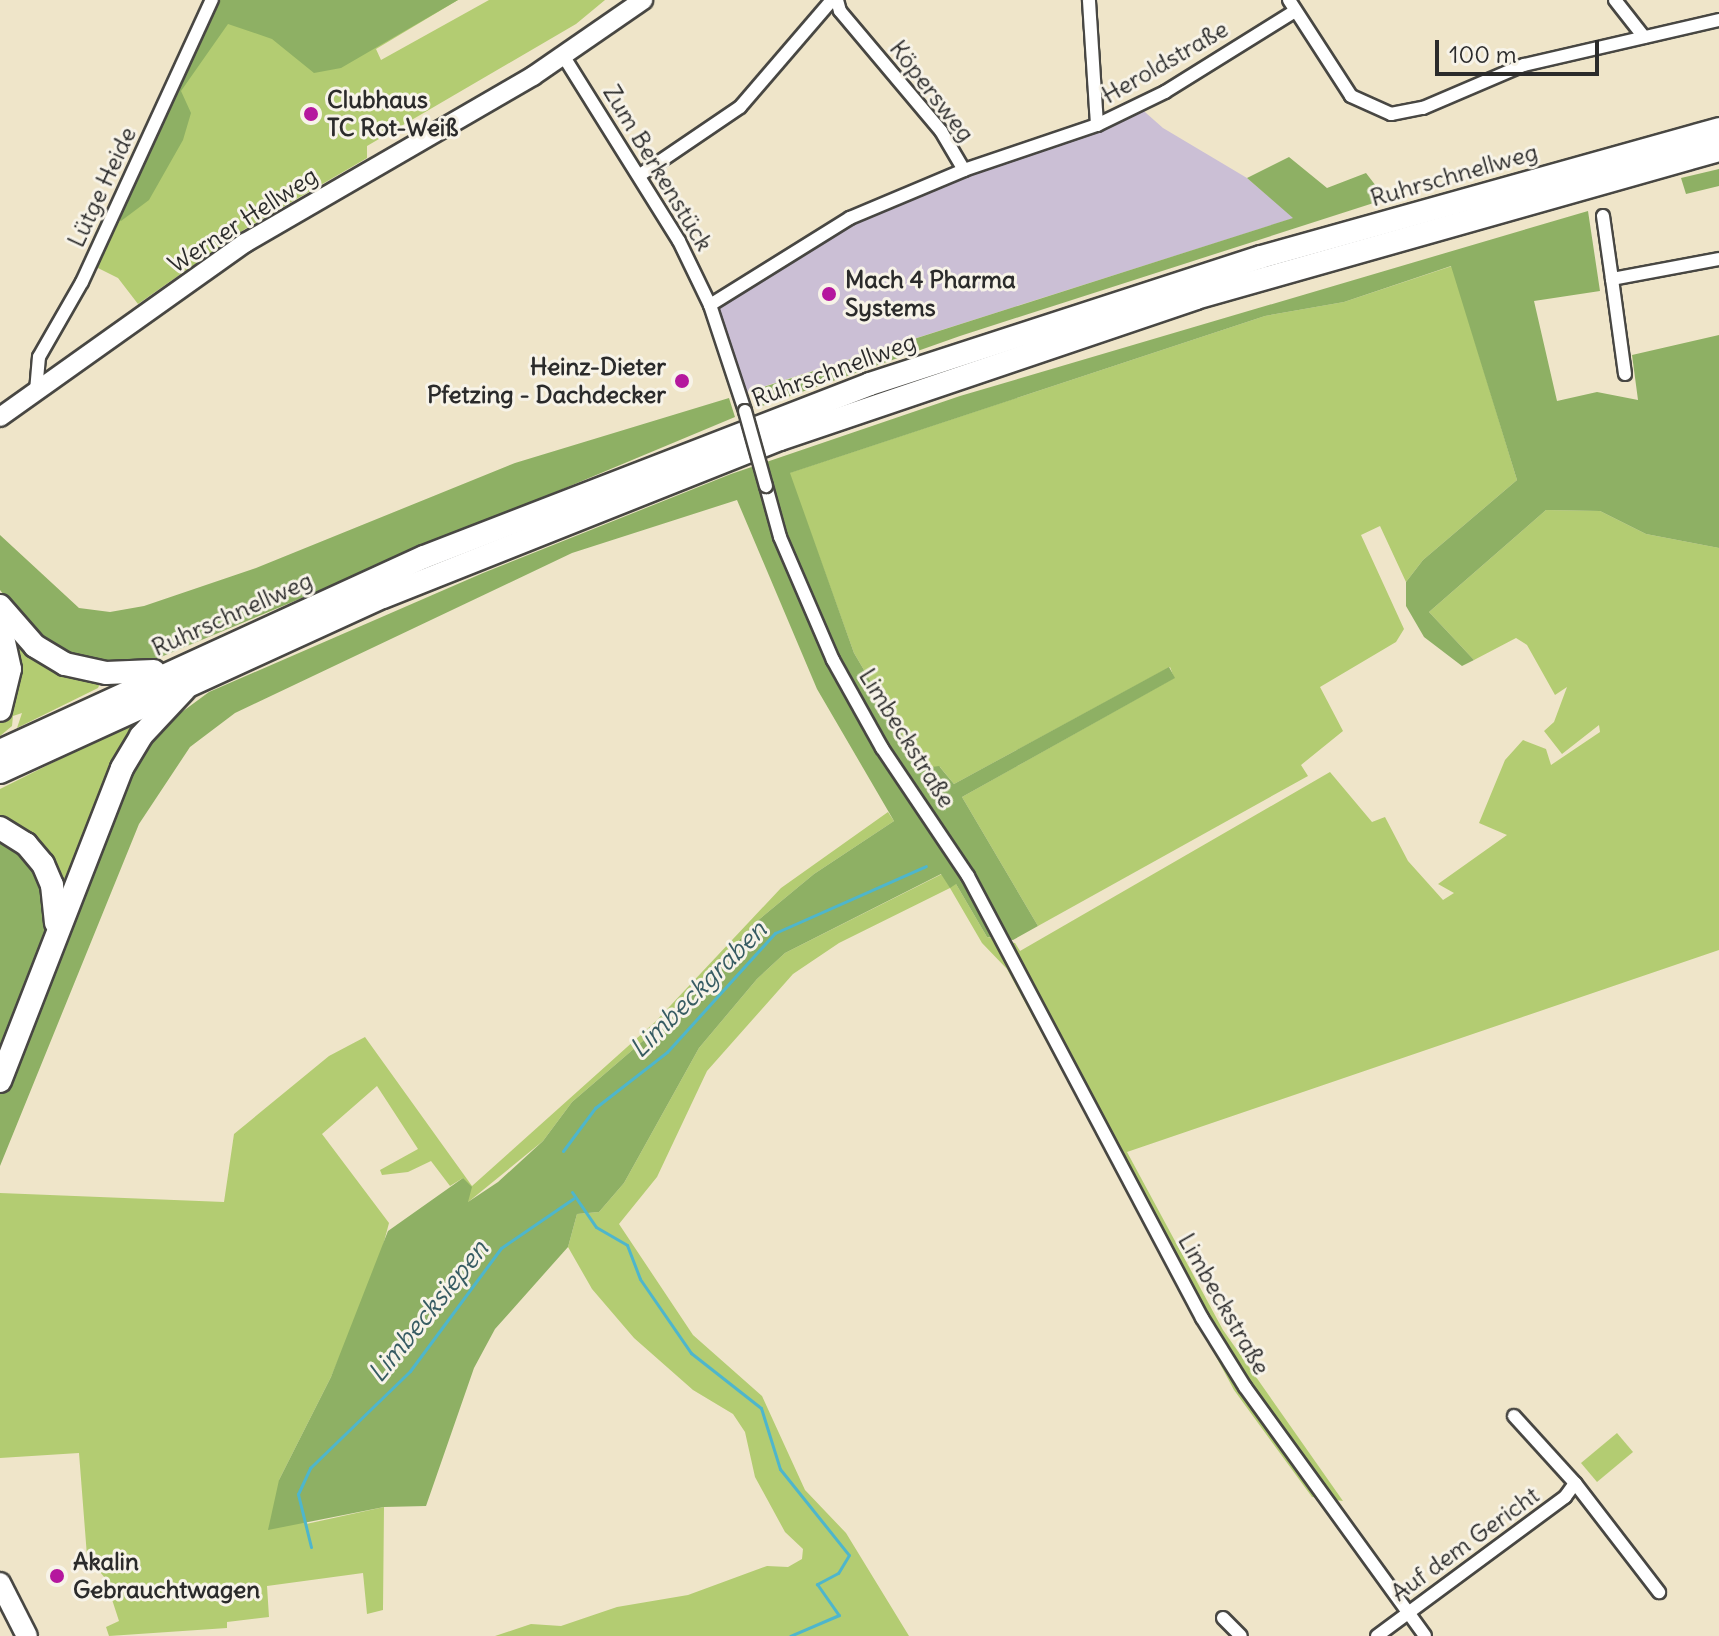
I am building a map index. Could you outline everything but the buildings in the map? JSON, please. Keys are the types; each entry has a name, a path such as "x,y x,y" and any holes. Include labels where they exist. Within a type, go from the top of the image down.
{"highway":[{"name":"Ruhrschnellweg","path":"0,751 189,661 596,487 953,356 1261,257 1719,129"},
{"name":"Ruhrschnellweg","path":"0,772 219,668 629,496 1001,360 1312,263 1719,150"},
{"path":"0,606 35,646 78,669 131,674 189,661"},
{"path":"0,624 10,669 0,710"},
{"path":"0,1081 57,930 131,753 169,704 219,668"},
{"path":"0,828 26,844 43,864 52,885 57,930"}],"main road":[{"name":"Werner Hellweg","path":"0,417 245,243 564,57 643,0"},
{"path":"0,1583 27,1636"}],"street":[{"name":"Lütge Heide","path":"36,391 39,357 82,282 212,0"},
{"name":"Köpersweg","path":"834,0 941,131 964,170"},
{"path":"640,175 740,107 834,0"},
{"path":"710,305 817,235 964,170 1097,125 1089,0"},
{"path":"1615,0 1644,37"},
{"name":"Heroldstraße","path":"1097,125 1165,92 1292,5 1351,96 1391,114 1423,108 1507,70 1719,20"},
{"name":"Zum Berkenstück","path":"564,57 640,175 710,305"},
{"path":"1603,216 1625,374"},
{"path":"1612,279 1719,259"},
{"name":"Limbeckstraße","path":"710,305 785,549 833,660 882,748 968,876 1202,1318 1245,1387 1425,1636"},
{"name":"Auf dem Gericht","path":"1514,1416 1575,1483 1659,1592"},
{"name":"Auf dem Gericht","path":"1377,1636 1565,1497 1575,1483"},
{"path":"1223,1618 1241,1636"}],"shaded area":[{"path":"1137,105 1163,128 1247,178 1294,218 740,394 710,305 817,235"}],"green space":[{"path":"215,0 458,0 376,49 381,60 489,0 605,0 576,24 367,146 367,158 245,229 138,304 118,278 94,266"},
{"path":"219,0 458,0 341,68 314,73 272,39 228,24 181,91 191,113 183,140 149,200 121,221 116,218"},
{"path":"1289,157 1327,188 1366,173 1386,199 960,336 756,408 751,391 1293,218 1247,178"},
{"path":"1719,169 1719,186 1686,194 1681,178"},
{"path":"1588,211 1600,291 1534,301 1557,401 1597,392 1638,400 1632,355 1719,335 1719,548 1646,534 1600,511 1546,510 1429,612 1474,660 1462,666 1424,637 1406,606 1406,582 1423,560 1517,480 1451,266 1344,302 1265,316 790,473 854,653 918,762 925,768 939,766 954,784 1169,667 1175,678 962,797 1038,926 1013,940 987,937 956,884 950,888 941,874 785,953 757,979 699,1048 624,1183 599,1212 577,1214 568,1247 495,1329 474,1368 426,1506 384,1507 268,1530 279,1480 331,1377 388,1231 463,1178 472,1187 468,1202 498,1182 543,1141 572,1102 658,1028 756,922 814,874 894,821 817,689 737,500 572,553 235,713 190,747 139,824 0,1166 0,835 23,850 47,889 47,922 145,747 171,720 209,692 483,573 731,474 960,396"},
{"path":"1452,266 1517,480 1423,560 1406,582 1380,526 1361,535 1404,629 1396,642 1320,687 1343,731 1301,765 1308,776 1038,926 962,797 1174,678 1170,667 954,784 940,767 925,768 918,762 854,653 789,473 1265,316 1344,302"},
{"path":"729,398 735,417 156,659 94,666 39,641 0,590 0,535 79,608 110,612 144,606 256,568 515,463"},
{"path":"1546,510 1600,511 1646,534 1719,548 1719,950 1127,1152 1223,1330 1343,1501 1312,1497 1234,1390 1007,969 982,943 950,888 839,943 793,974 707,1071 657,1177 619,1224 693,1335 762,1396 805,1490 846,1533 909,1636 495,1636 531,1624 561,1626 617,1607 688,1595 767,1566 788,1567 802,1559 803,1549 785,1532 755,1477 745,1432 733,1414 693,1390 634,1338 592,1289 568,1247 577,1214 599,1212 624,1183 699,1048 757,979 785,953 942,874 956,884 987,937 1015,943 1020,951 1330,772 1372,822 1385,817 1408,861 1443,900 1454,893 1438,884 1507,835 1479,823 1505,760 1523,740 1546,749 1551,765 1600,732 1599,725 1562,754 1544,731 1554,722 1567,687 1555,695 1527,645 1516,638 1474,660 1429,612"},
{"path":"8,628 102,679 98,688 17,728 22,713 13,716 12,726 0,736 0,721 9,706"},
{"path":"158,710 63,900 0,819 0,789"},
{"path":"888,812 894,821 814,874 756,922 658,1028 572,1102 543,1141 467,1203 463,1178 450,1186 431,1161 408,1172 382,1175 380,1170 418,1149 377,1086 322,1134 389,1223 376,1272 331,1377 279,1480 306,1524 384,1507 383,1610 367,1614 363,1573 267,1586 269,1617 227,1622 227,1628 109,1636 106,1627 119,1621 105,1578 87,1556 79,1453 0,1458 0,1193 224,1202 234,1134 329,1056 365,1037 472,1186 655,1022 781,888"},
{"path":"1617,1433 1633,1452 1597,1482 1581,1463"}],"waterway":[{"name":"Limbeckgraben","path":"563,1151 595,1108 667,1052 775,933 926,866"},
{"name":"Limbeckgraben","path":"572,1192 596,1227 627,1245 640,1279 691,1353 761,1408 780,1469 849,1555 838,1573 817,1584 839,1615 790,1636"},
{"name":"Limbecksiepen","path":"311,1547 298,1494 310,1468 410,1371 501,1248 574,1198"}],"place":[{"name":"Clubhaus TC Rot-Weiß","path":"311,114"},
{"name":"Mach 4 Pharma Systems","path":"829,294"},
{"name":"Heinz-Dieter Pfetzing - Dachdecker","path":"682,381"},
{"name":"Akalin Gebrauchtwagen","path":"57,1576"}]}
